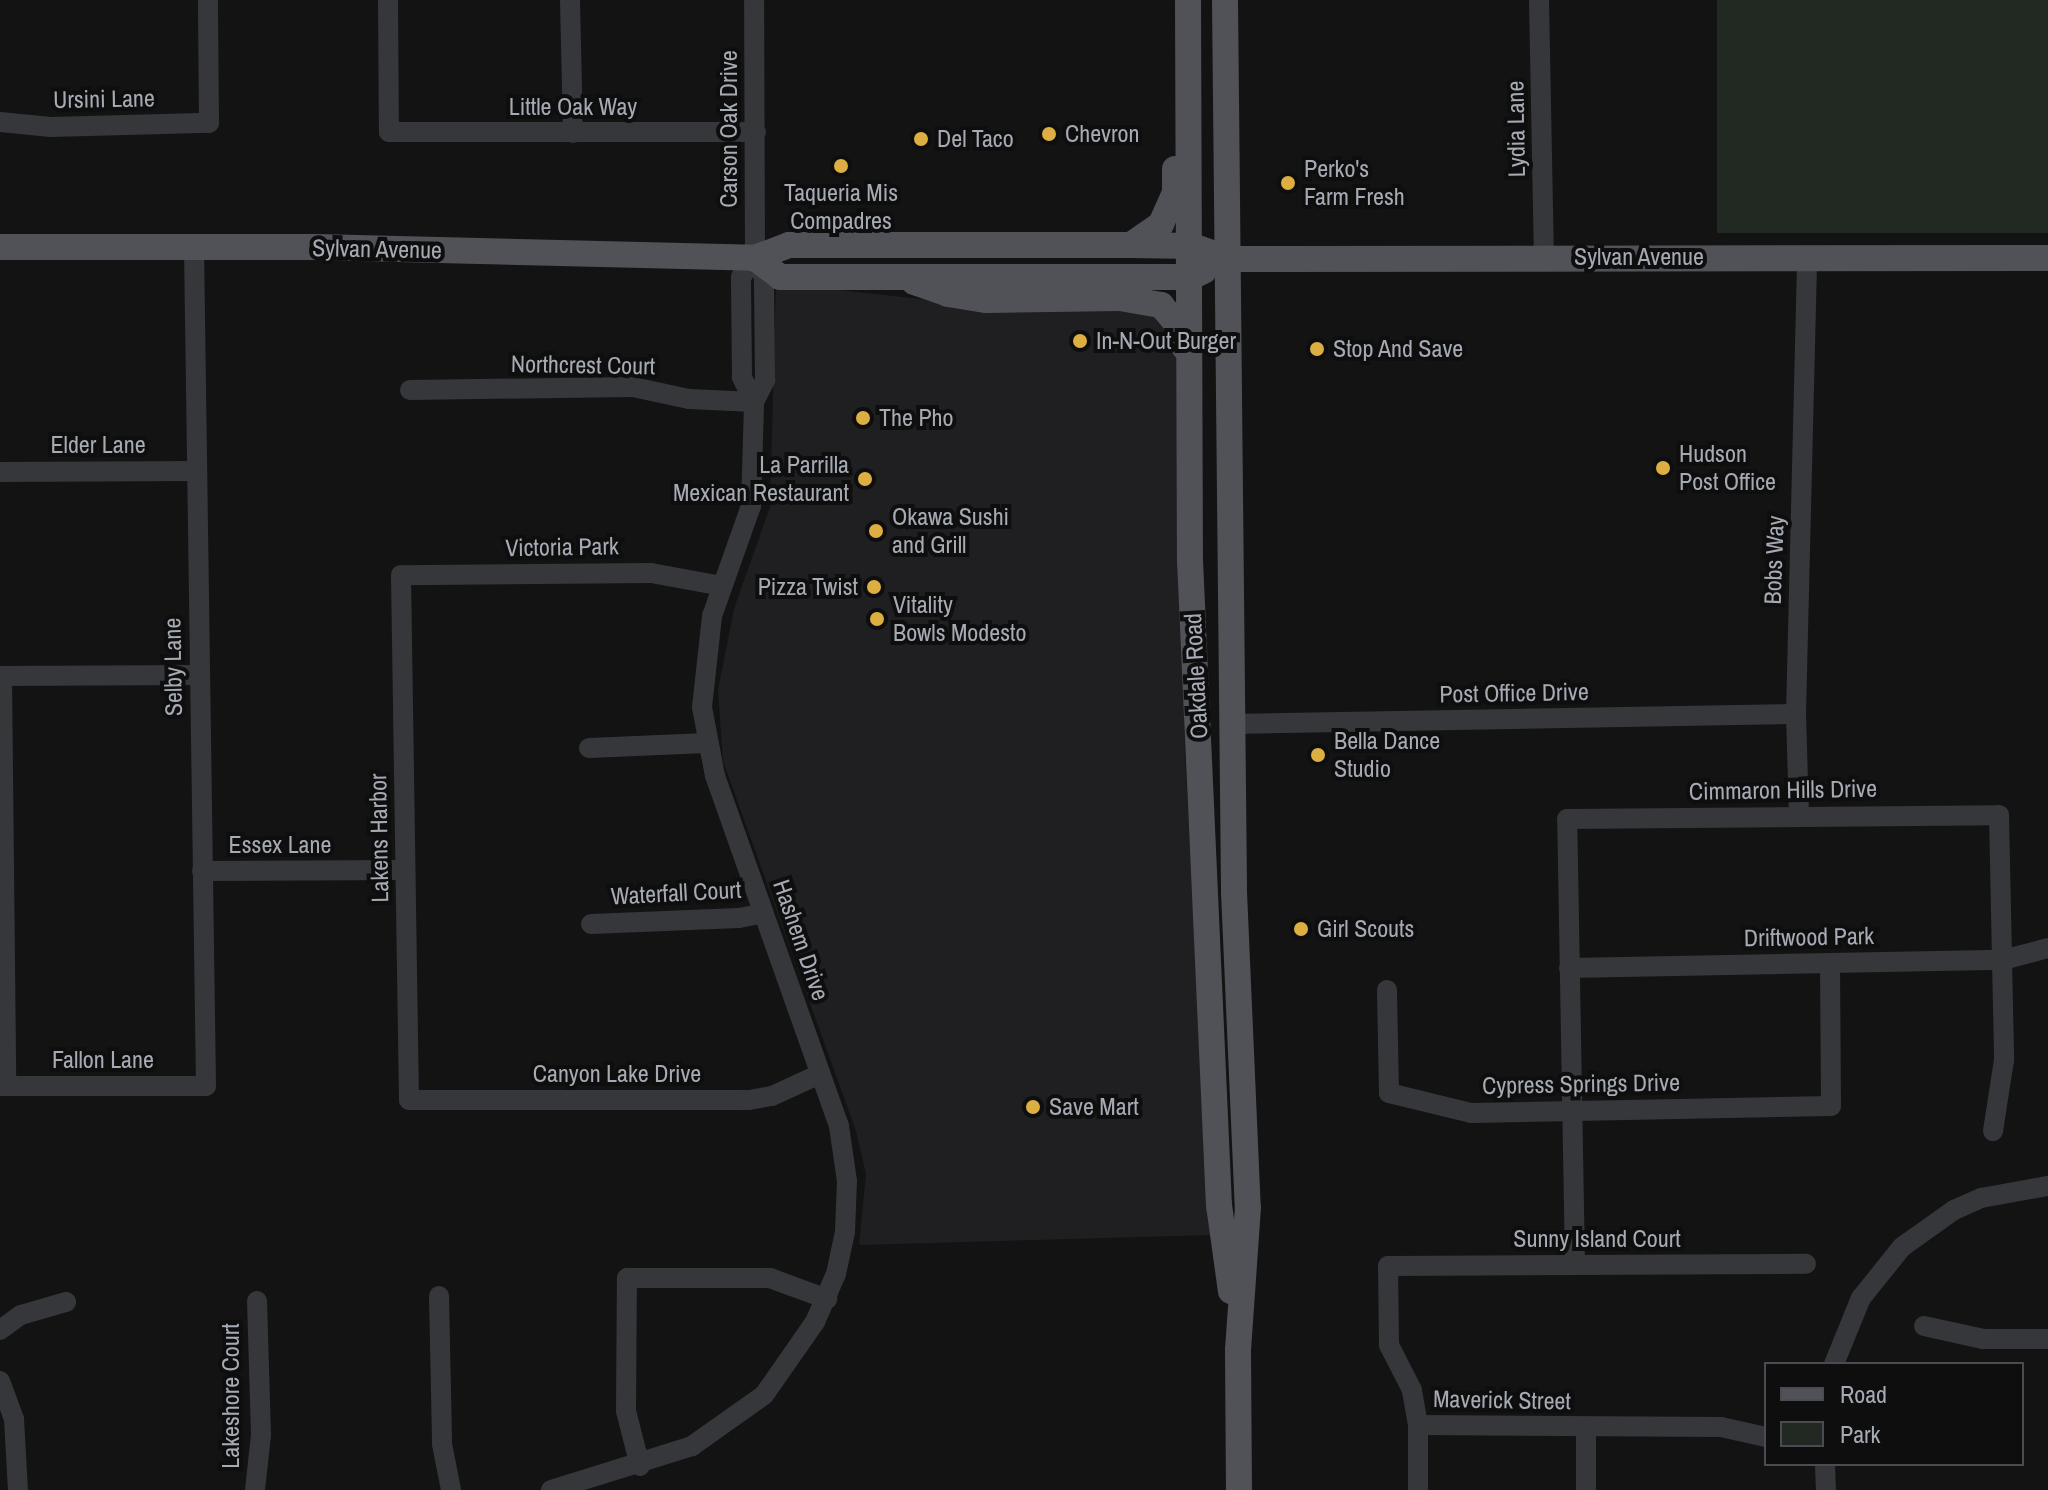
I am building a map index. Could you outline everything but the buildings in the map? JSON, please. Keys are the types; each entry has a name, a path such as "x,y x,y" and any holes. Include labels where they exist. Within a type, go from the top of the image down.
{"main road":[{"name":"Oakdale Road","path":"1188,0 1185,126 1192,246 1188,358 1190,560 1219,1205 1238,1350"},
{"path":"1210,0 1211,12 1226,29"},
{"name":"Oakdale Road","path":"1225,0 1230,259 1226,338 1232,724 1248,1207 1238,1350 1239,1490"},
{"path":"1131,245 1161,224 1169,208 1185,126"},
{"name":"Sylvan Avenue","path":"0,247 755,258 789,245 1131,245 1192,246 1230,259 2048,258"},
{"name":"Sylvan Avenue","path":"755,258 780,277 903,278 980,273 1191,277 1230,259"},
{"path":"903,278 948,294 987,300 1120,298 1161,305 1177,324 1188,358"},
{"path":"1211,1035 1225,1050 1233,1150 1248,1207"}],"street":[{"name":"Ursini Lane","path":"0,122 51,127 209,123 208,0"},
{"name":"Little Oak Way","path":"388,0 389,132 756,132"},
{"path":"570,0 573,133"},
{"name":"Carson Oak Drive","path":"754,0 755,258"},
{"name":"Lydia Lane","path":"1539,0 1544,257"},
{"name":"Selby Lane","path":"194,248 206,1086"},
{"name":"Hashem Drive","path":"551,1490 640,1466 692,1446 764,1395 798,1352 827,1299 845,1232 847,1181 839,1126 707,743 702,669 722,586 751,506 754,402 742,377 741,277 755,258"},
{"name":"Bobs Way","path":"1799,815 1796,714 1807,258"},
{"name":"Northcrest Court","path":"410,390 633,387 689,399 754,402"},
{"name":"Elder Lane","path":"0,472 197,471"},
{"name":"Victoria Park","path":"401,575 651,573 722,586"},
{"name":"Lakens Harbor","path":"401,575 409,1100"},
{"path":"3,1086 1,676 199,675"},
{"name":"Post Office Drive","path":"1232,724 1796,714"},
{"path":"589,748 707,743"},
{"name":"Cimmaron Hills Drive","path":"1569,968 1567,819 1999,815 2003,960"},
{"name":"Essex Lane","path":"202,871 405,870"},
{"name":"Waterfall Court","path":"591,924 739,918 764,913"},
{"name":"Driftwood Park","path":"1569,968 2003,960 2048,948"},
{"path":"1993,1131 2004,1060 2003,960"},
{"name":"Cypress Springs Drive","path":"1387,990 1389,1093 1471,1113 1831,1106 1830,963"},
{"path":"1569,968 1575,1265"},
{"name":"Canyon Lake Drive","path":"409,1100 749,1100 772,1096 820,1074"},
{"name":"Fallon Lane","path":"3,1086 206,1086"},
{"path":"1835,1362 1861,1298 1902,1247 1954,1210 1981,1198 2048,1186"},
{"name":"Sunny Island Court","path":"1418,1425 1412,1390 1389,1345 1388,1266 1806,1264"},
{"path":"640,1466 626,1411 627,1278 770,1278 827,1299"},
{"path":"439,1296 442,1444 451,1490"},
{"name":"Lakeshore Court","path":"255,1490 261,1435 257,1301"},
{"path":"0,1330 21,1315 66,1302"},
{"path":"1924,1326 1983,1339 2048,1339"},
{"path":"0,1381 14,1419 18,1490"},
{"path":"1418,1425 1418,1490"},
{"name":"Maverick Street","path":"1418,1425 1721,1427 1764,1437"},
{"path":"1586,1428 1586,1490"},
{"path":"1825,1466 1826,1490"}],"shaded area":[{"path":"776,283 929,300 1175,304 1185,755 1211,1235 859,1245 866,1174 856,1131 723,761 718,690 734,609 770,507"}],"green space":[{"path":"1717,0 2048,0 2048,233 1717,233"}],"place":[{"name":"Chevron","path":"1049,134"},
{"name":"Del Taco","path":"921,139"},
{"name":"Taqueria Mis Compadres","path":"841,166"},
{"name":"Perko's Farm Fresh","path":"1288,183"},
{"name":"In-N-Out Burger","path":"1080,341"},
{"name":"Stop And Save","path":"1317,349"},
{"name":"The Pho","path":"863,418"},
{"name":"Hudson Post Office","path":"1663,468"},
{"name":"La Parrilla Mexican Restaurant","path":"865,479"},
{"name":"Okawa Sushi and Grill","path":"876,531"},
{"name":"Pizza Twist","path":"874,587"},
{"name":"Vitality Bowls Modesto","path":"877,619"},
{"name":"Bella Dance Studio","path":"1318,755"},
{"name":"Girl Scouts","path":"1301,929"},
{"name":"Save Mart","path":"1033,1107"}]}
